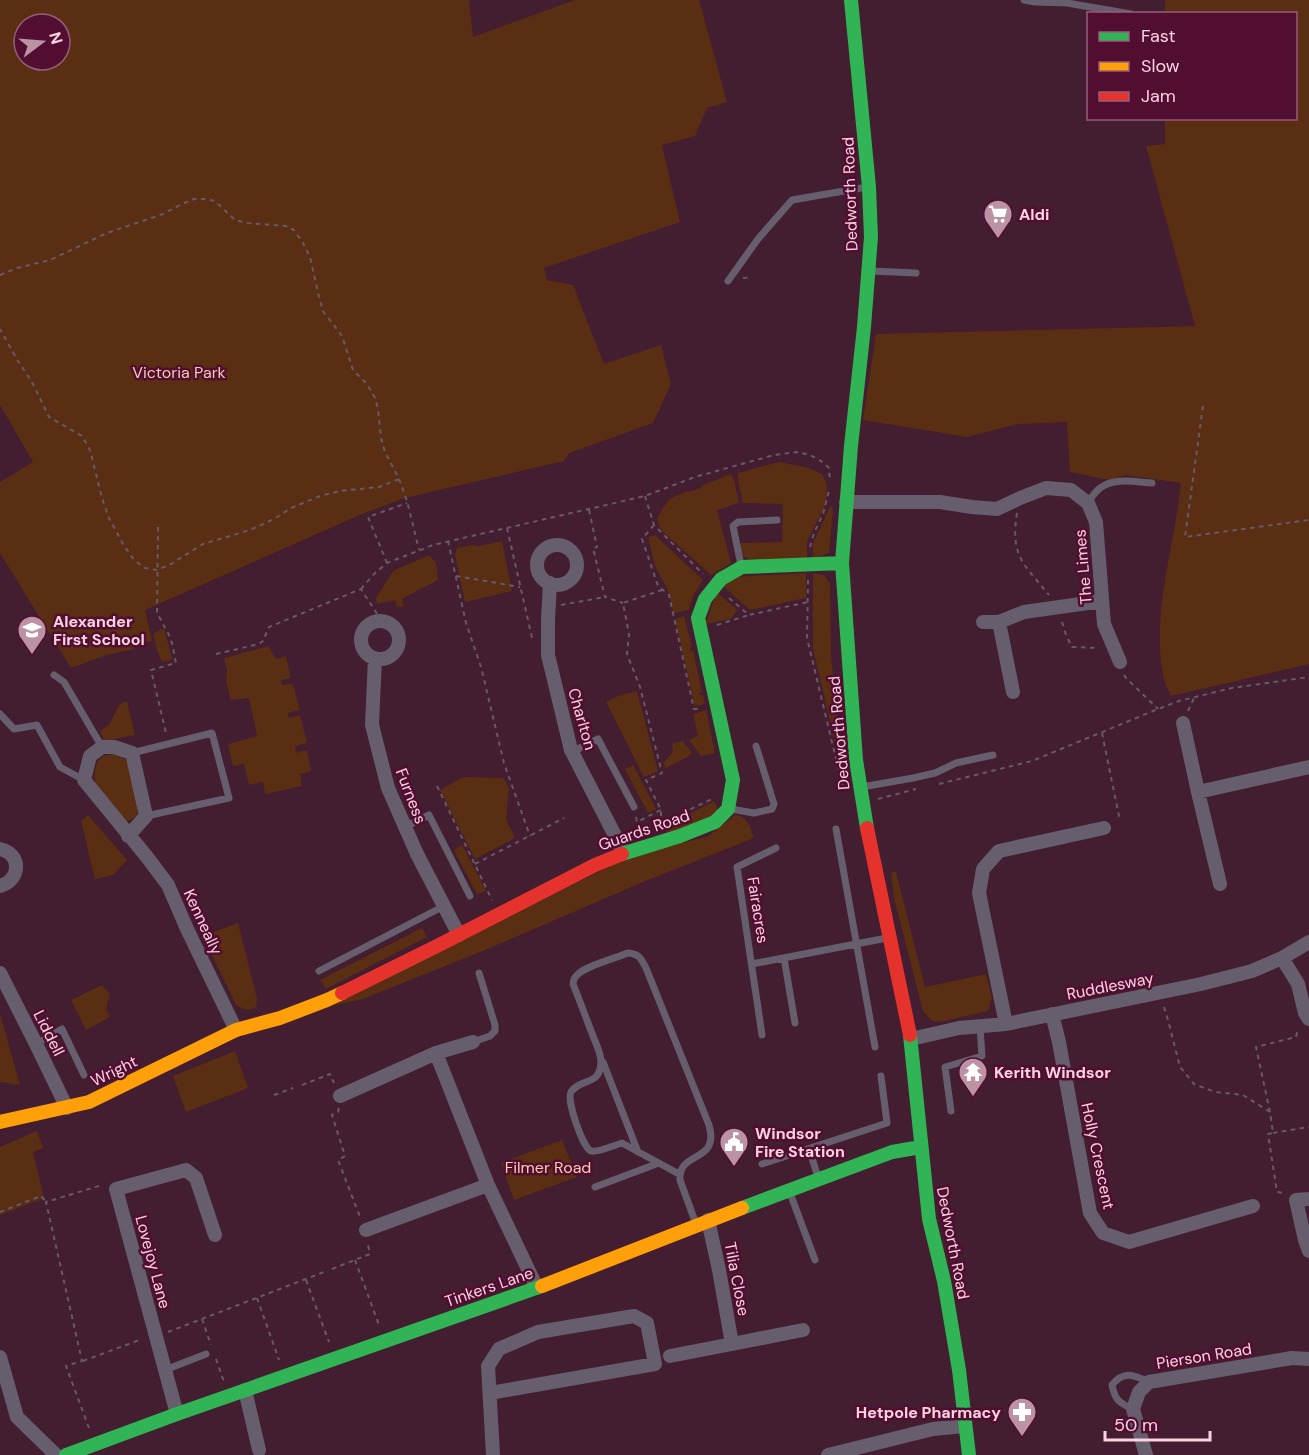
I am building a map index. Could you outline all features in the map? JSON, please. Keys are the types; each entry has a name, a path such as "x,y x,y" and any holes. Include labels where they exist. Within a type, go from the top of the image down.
{"street":[{"name":"Dedworth Road","path":"852,0 869,187 871,237 842,563 856,760 863,807 911,1039 929,1219 945,1281 969,1455"},
{"path":"846,502 940,502 997,509 1046,488 1071,490 1088,503"},
{"name":"The Limes","path":"1088,503 1096,522 1104,624 1120,662"},
{"path":"728,809 733,780 698,618 705,599 721,579 742,567 842,563"},
{"name":"Charlton","path":"550,583 548,655 566,731 572,752 624,853"},
{"path":"982,622 999,622 1024,612 1102,601"},
{"path":"381,620 393,625 399,636 398,649 388,657 375,658 370,656 362,646 362,634 369,624 381,620"},
{"path":"999,622 1013,692"},
{"name":"Furness","path":"375,658 372,725 388,789 417,854 459,934"},
{"path":"1183,723 1198,792 1222,875"},
{"path":"84,780 90,756 102,747 114,747 132,753 146,816 128,836"},
{"path":"1198,792 1309,768"},
{"name":"Kenneally","path":"84,780 168,885 236,1030"},
{"name":"Guards Road","path":"236,1030 280,1018 327,1000 595,865 715,822 728,809"},
{"path":"1006,1024 979,893 982,869 999,851 1097,834"},
{"path":"0,849 12,855 16,867 12,879 0,886"},
{"name":"Ruddlesway","path":"911,1039 959,1028 1006,1024 1202,984 1252,971 1282,958 1309,942"},
{"path":"1282,958 1298,984 1305,1013 1304,1023"},
{"name":"Liddell","path":"0,973 67,1108"},
{"name":"Holly Crescent","path":"1052,1014 1090,1213 1103,1233 1129,1242 1244,1205"},
{"name":"Wright","path":"0,1122 89,1102 236,1030"},
{"path":"340,1096 436,1053 473,1042"},
{"path":"436,1053 488,1185 537,1288"},
{"name":"Tinkers Lane","path":"66,1455 537,1288 892,1152 921,1147"},
{"path":"116,1190 186,1170 196,1178 215,1235"},
{"path":"366,1230 488,1185"},
{"name":"Lovejoy Lane","path":"116,1190 177,1414"},
{"path":"1303,1199 1308,1243"},
{"name":"Tilia Close","path":"702,1223 719,1270 732,1344"},
{"path":"490,1393 655,1364 647,1323 634,1316 538,1332 499,1349 488,1366 492,1455"},
{"path":"669,1356 803,1330"},
{"path":"0,1357 17,1417 56,1455"},
{"name":"Pierson Road","path":"1133,1409 1139,1392 1149,1382 1292,1358 1309,1359"},
{"path":"245,1390 259,1450"},
{"path":"1133,1409 1146,1455"},
{"path":"828,1455 933,1429 965,1426"}],"lane":[{"path":"1024,0 1067,3 1117,12"},
{"path":"728,281 758,239 792,200 869,187"},
{"path":"868,271 916,273"},
{"path":"1088,503 1101,488 1109,483 1127,481 1152,483"},
{"path":"742,567 733,526 738,522 777,520"},
{"path":"54,675 64,682 102,747"},
{"path":"0,714 14,729 37,725 60,766 84,780"},
{"path":"132,753 212,733 229,798 146,816"},
{"path":"572,752 598,739 634,807"},
{"path":"728,809 754,813 771,809 774,804 756,746"},
{"path":"860,788 935,773 956,763 993,755"},
{"path":"405,827 429,815 470,896"},
{"path":"836,829 875,1047"},
{"name":"Fairacres","path":"762,1035 737,867 776,848"},
{"path":"319,971 444,906"},
{"name":"Fairacres","path":"752,964 890,937"},
{"path":"638,1152 573,984 574,977 580,972 628,953 641,958 646,968 712,1135 706,1151 683,1166 679,1174 702,1223"},
{"name":"Fairacres","path":"784,958 795,1023"},
{"path":"473,1042 490,1036 495,1031 479,973"},
{"path":"951,1111 945,1067 982,1056 980,1027"},
{"path":"36,1044 62,1029 84,1074"},
{"path":"601,1058 598,1074 594,1079 577,1087 571,1092 569,1098 586,1147 596,1151 622,1143 679,1174"},
{"path":"762,1164 887,1123 880,1076"},
{"path":"809,1149 819,1179"},
{"path":"595,1187 658,1163"},
{"path":"789,1190 814,1260"},
{"path":"165,1370 206,1354"},
{"path":"1133,1409 1121,1404 1114,1396 1112,1385 1118,1378 1132,1374 1149,1382"}],"path":[{"path":"0,275 50,260 107,233 163,214 194,199 215,201 235,220 285,226 294,230 310,257 323,311 342,336 353,370 367,384 375,398 385,452 399,479 419,550"},
{"path":"0,328 33,384 49,417 82,436 90,450 102,498 110,518 134,560 145,568 157,570 203,544 250,530 291,508 320,496 340,491 380,487 399,479"},
{"path":"1203,406 1185,537 1309,520"},
{"path":"216,654 259,644 269,627 361,589 387,563 433,545 645,496 695,477 774,455 797,452 810,455 829,468 828,498 810,548 807,638 842,788 860,788"},
{"path":"645,496 654,525 749,615"},
{"path":"387,563 368,517 407,503"},
{"path":"589,509 597,547 593,548 605,597"},
{"path":"654,525 642,539 658,586 669,595 694,709 717,708"},
{"path":"158,527 157,613 172,643 177,663 151,670 168,743"},
{"path":"507,528 533,643"},
{"path":"448,541 466,623 482,667 504,763 530,836"},
{"path":"456,576 520,587"},
{"path":"361,589 381,620"},
{"path":"549,608 605,597 623,603 663,590"},
{"path":"700,631 749,615 808,602"},
{"path":"623,603 629,633 627,654 640,687 662,773 646,780 661,810 662,842"},
{"path":"933,785 1032,761 1179,701 1232,688 1309,677"},
{"path":"1097,834 1110,818 1119,816 1102,733"},
{"path":"437,786 499,914"},
{"path":"863,807 874,808 877,799 921,788"},
{"path":"661,824 732,790"},
{"path":"634,807 637,822 661,810"},
{"path":"475,864 564,818"},
{"path":"1158,993 1168,1020 1180,1067 1194,1083 1215,1092 1243,1095 1270,1113"},
{"path":"1273,1133 1256,1047 1296,1037 1304,1023"},
{"path":"302,1085 330,1074 340,1096 338,1112 332,1115 345,1156 338,1160 366,1230 370,1254 332,1269"},
{"path":"274,1095 293,1088"},
{"path":"1303,1199 1276,1192 1269,1134 1309,1127"},
{"path":"46,1202 104,1185 116,1190"},
{"path":"0,1212 41,1197 46,1202 82,1361"},
{"path":"355,1260 385,1341"},
{"path":"95,1444 66,1366 148,1337 156,1337 324,1272"},
{"path":"306,1279 335,1359"},
{"path":"257,1298 285,1376"}],"green space":[{"name":"Victoria Park","path":"0,0 469,0 473,37 575,0 699,0 727,102 707,108 695,136 662,145 680,222 544,268 547,280 573,285 604,364 661,345 671,384 653,423 569,453 564,461 405,498 362,514 145,610 152,641 133,645 134,649 107,655 71,668 0,553 0,482 33,462 0,405"},
{"path":"1165,0 1309,0 1309,664 1171,696 1163,675 1160,627 1165,579 1181,483 1126,475 1109,480 1070,472 1067,422 1018,424 967,437 863,420 876,334 1195,326 1146,146 1165,144 1165,120 1297,120 1297,12 1165,12"},
{"path":"779,462 809,468 822,474 827,485 826,504 807,541 807,559 748,559 741,554 738,543 782,542 783,504 743,503 738,473"},
{"path":"731,474 739,503 717,510 731,563 711,575 661,530 657,519 666,504 674,497"},
{"path":"831,505 833,510 829,553 813,559 813,543"},
{"path":"655,535 703,580 693,596 689,610 674,613 668,590 655,566 648,537"},
{"path":"502,541 512,591 465,602 455,555 457,548"},
{"path":"430,556 436,563 438,580 402,599 404,606 397,607 395,600 377,604 376,598 393,571"},
{"path":"806,573 806,598 750,610 723,586 734,577"},
{"path":"813,573 824,575 830,584 831,656 839,729 847,774 842,772 813,648"},
{"path":"717,592 737,610 731,619 705,624"},
{"path":"684,616 692,647 690,651 693,651 702,692 699,693 703,695 705,704 695,706 675,619"},
{"path":"163,628 172,658 162,662 153,634"},
{"path":"269,646 276,659 286,656 291,678 281,680 282,685 293,684 300,710 288,713 289,718 300,715 307,743 295,746 297,753 307,750 311,771 300,774 302,786 265,794 263,782 249,785 244,764 233,766 228,744 257,736 249,698 231,700 226,681 227,670 224,658"},
{"path":"637,691 658,771 644,777 606,702"},
{"path":"127,701 135,735 104,740 100,731 109,725 119,705"},
{"path":"706,710 715,753 701,756 689,740 698,736 693,714"},
{"path":"683,741 692,753 666,768 663,763 673,752 672,744"},
{"path":"113,754 125,759 128,764 137,806 137,816 126,822 95,782 98,762 103,756"},
{"path":"633,765 656,809 648,813 625,769"},
{"path":"463,777 504,778 509,788 506,819 515,838 475,859 440,790"},
{"path":"714,801 718,809 706,823 667,833 665,827"},
{"path":"88,815 127,860 113,875 95,879 81,821"},
{"path":"735,815 746,820 754,838 363,999 331,1006 632,855 707,837"},
{"path":"462,845 486,891 477,894 454,850"},
{"path":"891,872 896,872 925,987 986,974 992,998 988,1011 940,1022 932,1021 923,1011 894,898"},
{"path":"238,923 257,999 256,1007 250,1009 236,1005 203,936"},
{"path":"422,928 427,937 326,989 320,980"},
{"path":"102,985 110,994 106,1009 110,1017 86,1030 71,1000"},
{"path":"0,1014 20,1085 0,1082"},
{"path":"235,1051 248,1088 186,1112 173,1076"},
{"path":"37,1131 43,1148 33,1152 44,1198 0,1215 0,1147"},
{"name":"Filmer Road","path":"562,1140 577,1177 514,1200 501,1163"}],"traffic: fast":[{"path":"851,0 869,187 871,237 842,563 856,760 867,828"},
{"path":"622,854 680,836 715,822 728,809 733,780 698,618 705,599 721,579 742,567 842,563"},
{"path":"910,1035 929,1219 944,1281 959,1370 969,1455"},
{"path":"742,1208 892,1152 921,1147"},
{"path":"66,1455 542,1286"}],"traffic: slow":[{"path":"0,1122 89,1102 236,1030 280,1018 342,993"},
{"path":"542,1286 742,1208"}],"traffic: jam":[{"path":"867,828 910,1035"},
{"path":"342,993 595,865 622,854"}],"place":[{"name":"Aldi","path":"998,240"},
{"name":"Alexander First School","path":"32,656"},
{"name":"Kerith Windsor","path":"973,1098"},
{"name":"Windsor Fire Station","path":"734,1168"},
{"name":"Hetpole Pharmacy","path":"1022,1438"}]}
